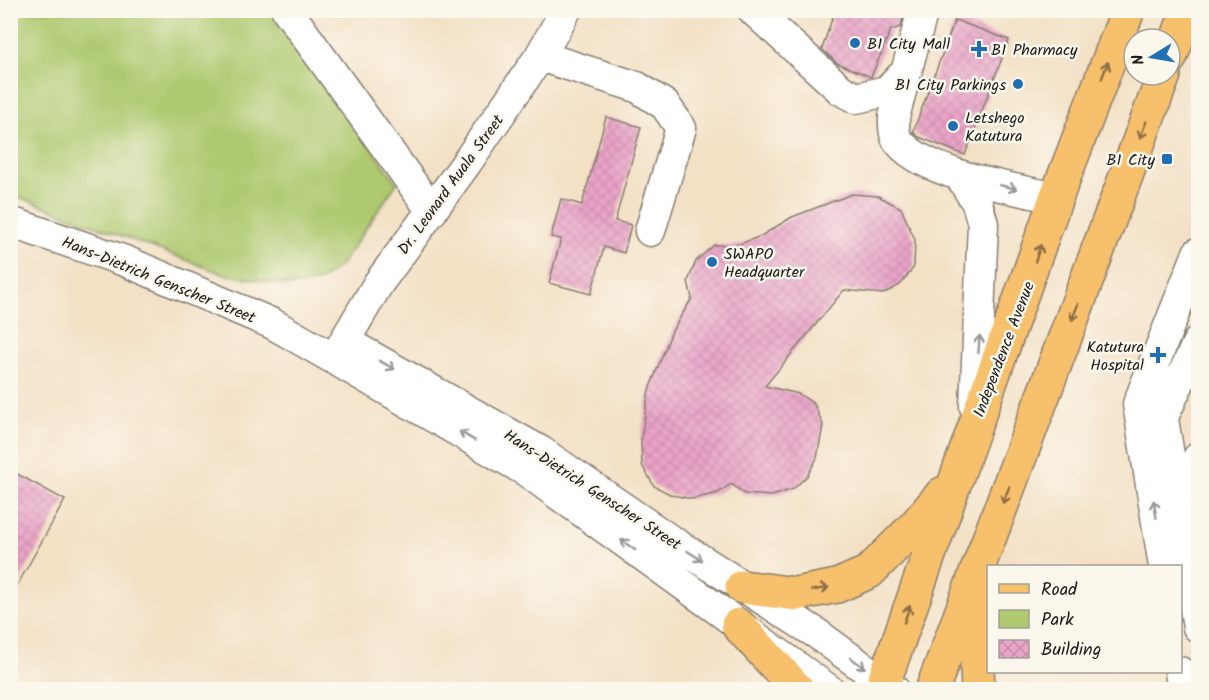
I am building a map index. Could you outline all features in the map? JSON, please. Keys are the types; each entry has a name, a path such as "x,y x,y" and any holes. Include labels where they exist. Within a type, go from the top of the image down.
{"main road":[{"name":"Independence Avenue","path":"886,687 974,424 1025,291 1056,198 1128,10"},
{"path":"1182,27 1188,10"},
{"path":"932,690 1159,87"},
{"path":"742,587 796,594 837,586 869,572 913,528 954,480"},
{"path":"978,690 976,645 981,561"},
{"path":"738,625 798,690"}],"street":[{"path":"287,10 432,210"},
{"name":"Dr. Leonard Auala Street","path":"340,351 378,284 540,56 566,10"},
{"path":"753,10 841,90 856,98 886,91 905,73"},
{"path":"923,10 894,117 894,130 899,143 926,161 960,176 1056,198"},
{"path":"540,56 637,87 665,105 681,128 650,231"},
{"path":"960,176 977,203 983,224 974,424"},
{"name":"Hans-Dietrich Genscher Street","path":"10,222 125,261 340,351 540,451 742,587 816,633 886,687"},
{"path":"1164,565 1138,404 1198,253"},
{"path":"1163,417 1198,342"},
{"name":"Hans-Dietrich Genscher Street","path":"340,351 526,471 829,690"},
{"path":"1155,366 1198,627"},
{"path":"1180,673 1183,690"}],"green space":[{"path":"10,11 273,11 397,183 340,266 320,281 291,286 223,274 11,194"}],"building":[{"name":"B1 City Mall","path":"835,10 905,10 901,27 891,30 871,77 837,63 822,49"},
{"path":"955,20 1009,40 965,155 919,137 913,132"},
{"path":"606,117 641,127 615,221 631,225 624,253 604,247 591,294 549,283 561,239 551,237 561,199 582,205"},
{"path":"852,194 878,196 901,208 915,240 914,267 900,285 883,294 844,290 765,386 799,394 814,404 823,425 817,458 807,476 793,489 772,496 745,494 731,484 718,493 692,499 672,495 654,486 642,465 641,439 649,390 672,331 692,298 688,281 696,261 714,245 737,245 761,236 792,217"},
{"path":"10,470 65,500 10,598"}],"place":[{"name":"B1 City Mall","path":"855,43"},
{"name":"B1 Pharmacy","path":"979,49"},
{"name":"B1 City Parkings","path":"1018,84"},
{"name":"Letshego Katutura","path":"953,126"},
{"name":"B1 City","path":"1167,159"},
{"name":"SWAPO Headquarter","path":"712,262"},
{"name":"Katutura Hospital","path":"1158,355"}]}
